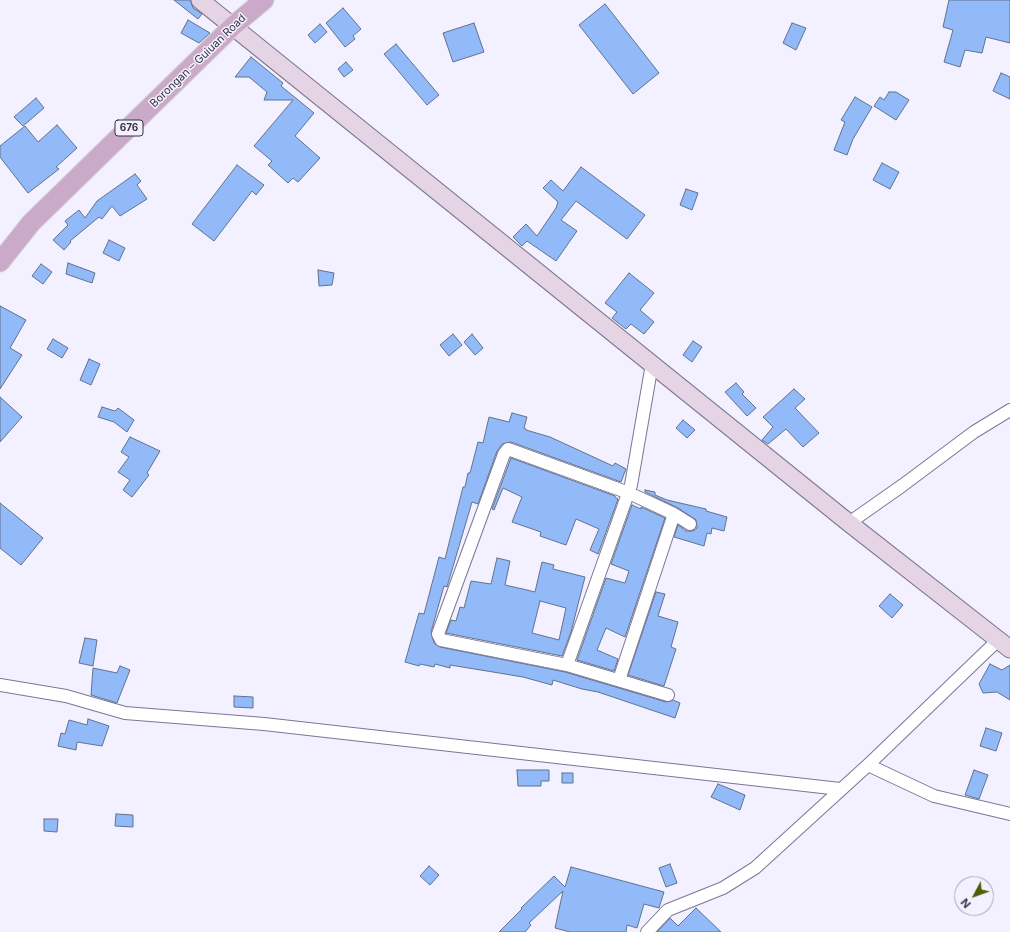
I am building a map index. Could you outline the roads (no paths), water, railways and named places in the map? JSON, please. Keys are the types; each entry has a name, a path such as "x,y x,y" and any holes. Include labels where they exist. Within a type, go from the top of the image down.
{"main road":[{"name":"Borongan – Guiuan Road","path":"0,262 31,223 233,26 264,0"}],"street":[{"path":"200,0 849,523 1004,645 840,789 755,868 724,888 692,902 668,910 647,932"},
{"path":"567,665 629,493 652,364"},
{"path":"849,523 974,432 1010,410"},
{"path":"668,695 567,665 441,640 438,634 504,454 508,449 629,493 674,514 690,524"},
{"path":"619,680 674,514"},
{"path":"0,685 66,696 125,713 264,724 840,789"},
{"path":"868,765 934,796 1010,814"}]}
